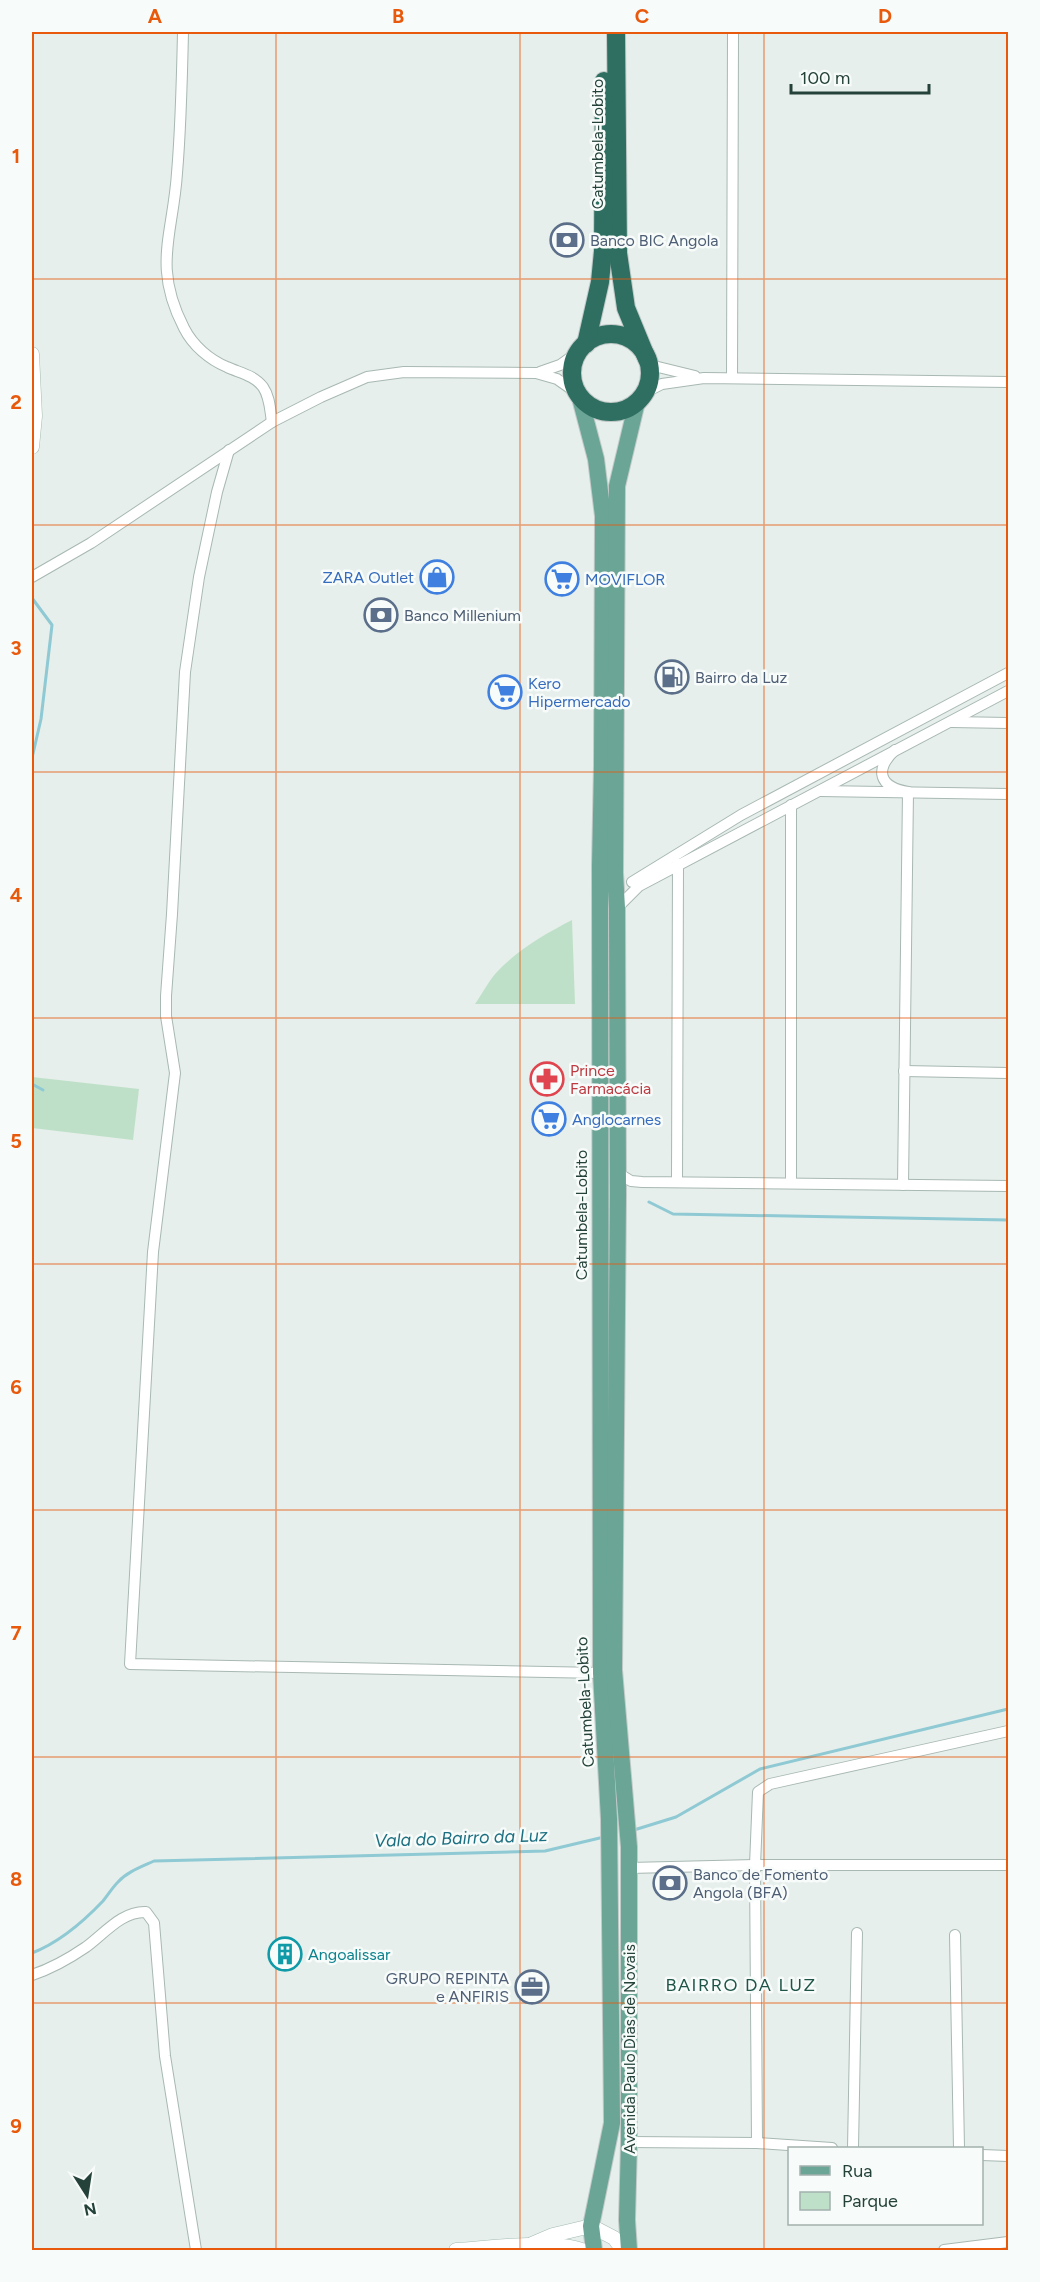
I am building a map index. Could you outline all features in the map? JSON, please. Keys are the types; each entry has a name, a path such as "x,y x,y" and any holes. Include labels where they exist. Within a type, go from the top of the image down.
{"highway":[{"name":"Catumbela-Lobito","path":"582,348 600,282 603,251 604,32"},
{"name":"Catumbela-Lobito","path":"616,32 618,253 626,308 648,362"},
{"path":"608,335 631,340 648,362 649,382 641,397 626,409 608,412 590,406 579,395 572,375 573,363 582,348 596,338 608,335"}],"main road":[{"name":"Catumbela-Lobito","path":"579,395 596,459 603,516 600,866 601,1673 609,1850"},
{"name":"Catumbela-Lobito","path":"629,1847 614,1671 618,1194 615,877 617,486 641,397"},
{"name":"Avenida Paulo Dias de Novais","path":"629,1847 627,2220 629,2250"},
{"name":"Avenida Paulo Dias de Novais","path":"594,2250 591,2226 612,2123 609,1850"}],"street":[{"path":"183,32 177,175 167,235 165,267 168,287 185,330 196,346 213,360 249,376 263,387 268,397 272,422"},
{"path":"732,378 733,32"},
{"path":"536,373 560,365 582,348"},
{"path":"32,354 35,416 32,447"},
{"path":"648,362 704,378"},
{"path":"32,577 91,543 272,422 367,377 385,374 447,372 536,373 557,379 579,395"},
{"path":"641,397 662,384 704,378 1008,382"},
{"path":"229,450 217,492 200,577 185,672 166,996 166,1016 175,1073 153,1252 130,1664 601,1673"},
{"path":"632,882 741,816 1008,673"},
{"path":"617,908 633,890 678,864 1008,691"},
{"path":"948,722 1008,723"},
{"path":"896,750 885,761 882,774 885,783 892,789 908,792"},
{"path":"819,791 1008,794"},
{"path":"903,1185 908,792"},
{"path":"791,805 791,1183"},
{"path":"677,1182 678,864"},
{"path":"615,877 632,882 646,882"},
{"path":"904,1071 1008,1074"},
{"path":"618,1173 631,1181 642,1182 1008,1186"},
{"path":"618,1194 642,1182"},
{"path":"757,2143 755,1865 758,1792 766,1786 1008,1731"},
{"path":"629,1868 755,1865 1008,1865"},
{"path":"32,1975 84,1948 133,1912 146,1912 154,1923 165,2056 196,2250"},
{"path":"853,2147 856,1934"},
{"path":"955,1935 959,2147"},
{"path":"629,2142 757,2143 817,2147"},
{"path":"983,2155 1008,2156"},
{"path":"527,2246 553,2235 591,2226 614,2238 623,2250"},
{"path":"944,2250 1008,2242"},
{"path":"456,2250 527,2246 560,2246 582,2250"}],"green space":[{"path":"572,920 575,1004 475,1004 493,977 513,957"},
{"path":"32,1077 139,1089 133,1140 32,1128"}],"waterway":[{"path":"32,598 52,625 41,719 32,758"},
{"path":"32,1084 43,1090"},
{"path":"649,1202 673,1214 1008,1220"},
{"name":"Vala do Bairro da Luz","path":"634,1830 676,1817 760,1769 1008,1709"},
{"name":"Vala do Bairro da Luz","path":"32,1953 79,1924 126,1875 154,1861 545,1851 604,1837"}],"place":[{"name":"Banco BIC Angola","path":"567,240"},
{"name":"ZARA Outlet","path":"437,577"},
{"name":"MOVIFLOR","path":"562,579"},
{"name":"Banco Millenium","path":"381,615"},
{"name":"Bairro da Luz","path":"672,677"},
{"name":"Kero Hipermercado","path":"505,692"},
{"name":"Prince Farmacácia","path":"547,1079"},
{"name":"Anglocarnes","path":"549,1119"},
{"name":"Banco de Fomento Angola (BFA)","path":"670,1883"},
{"name":"Angoalissar","path":"285,1954"},
{"name":"GRUPO REPINTA e ANFIRIS","path":"532,1987"}],"district":[{"name":"BAIRRO DA LUZ","path":"741,1985"}]}
